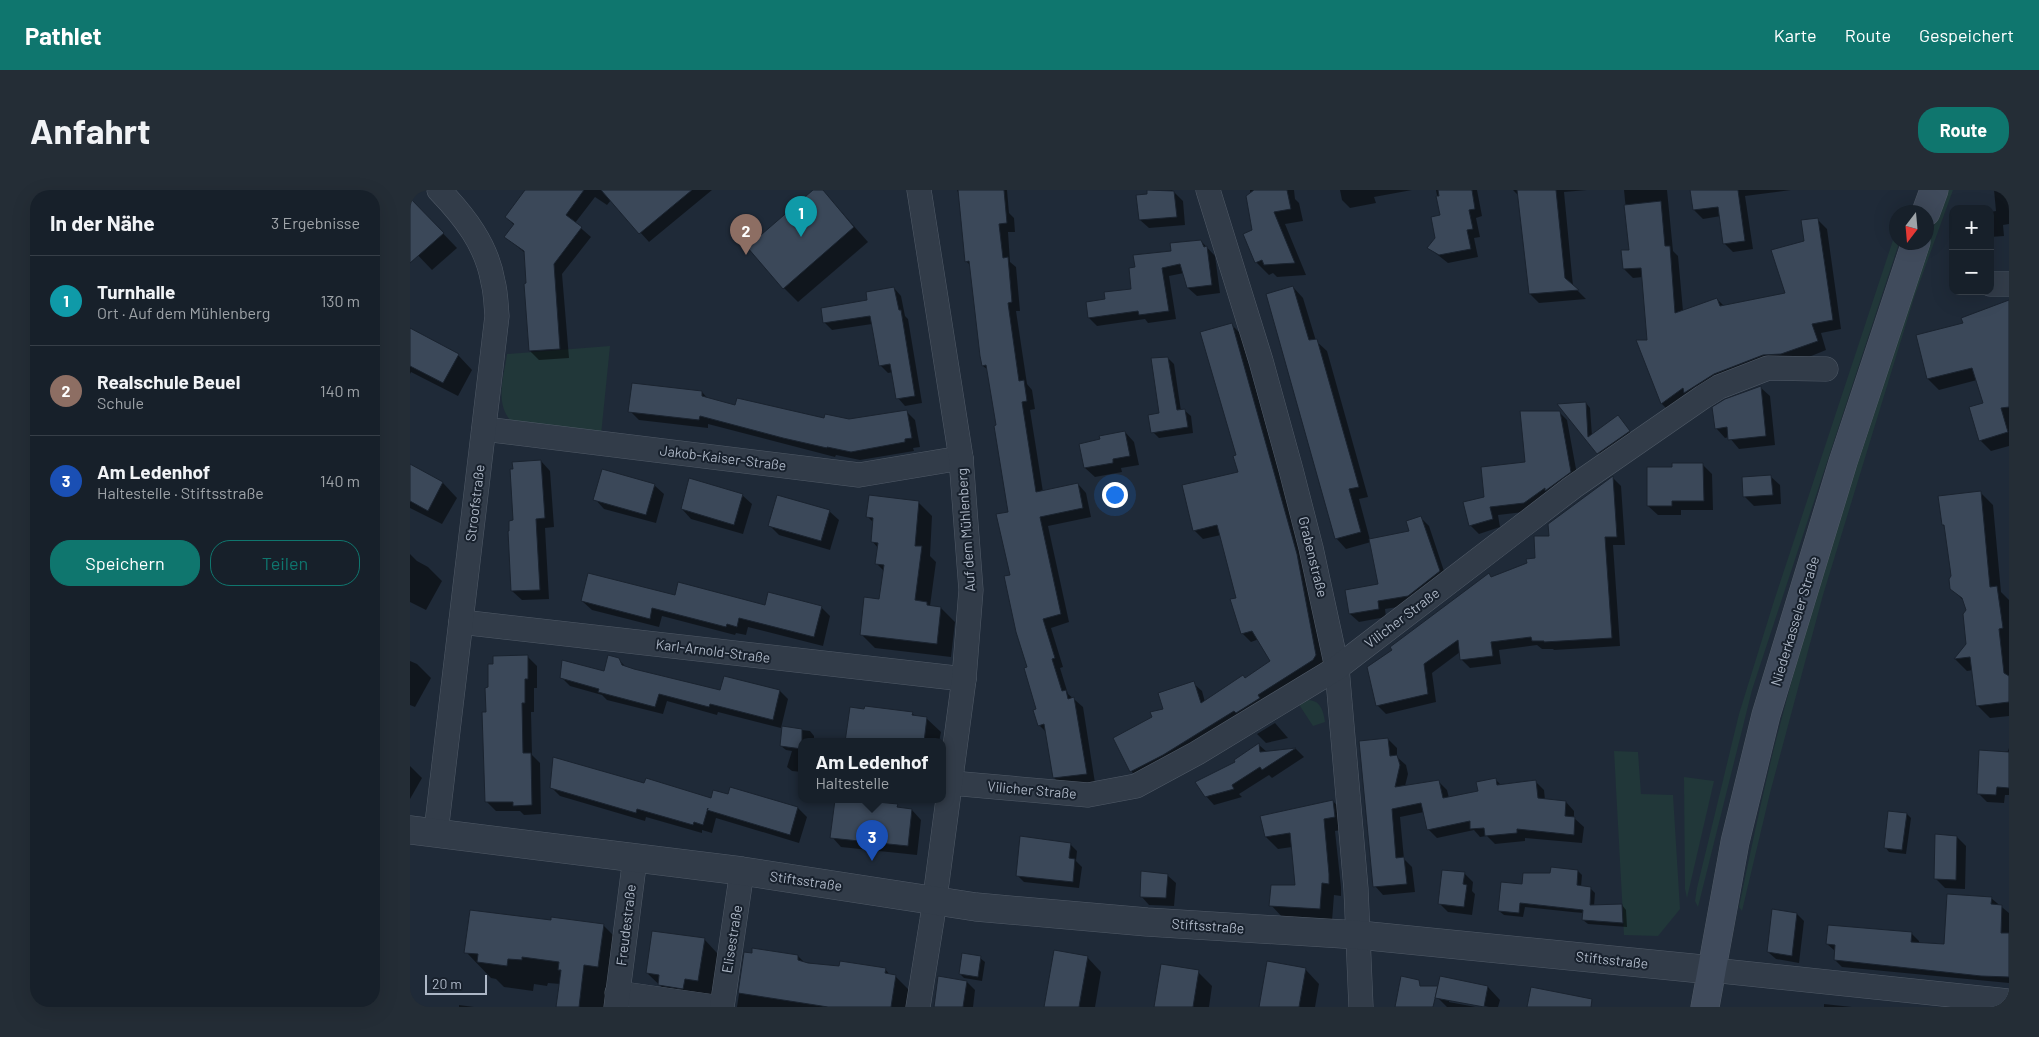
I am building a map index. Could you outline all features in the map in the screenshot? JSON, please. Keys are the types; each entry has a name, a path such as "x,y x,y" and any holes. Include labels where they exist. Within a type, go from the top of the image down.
{"main road":[{"path":"1929,205 1934,190"},
{"name":"Niederkasseler Straße","path":"1705,1007 1735,842 1766,715 1843,462 1913,250"}],"street":[{"name":"Stroofstraße","path":"423,831 461,622 497,316 493,281 483,248 469,224 439,190"},
{"name":"Auf dem Mühlenberg","path":"918,1007 964,680 971,590 961,458 919,190"},
{"name":"Grabenstraße","path":"1208,190 1261,361 1291,470 1312,548 1338,668 1359,935 1360,1007"},
{"path":"1994,284 2009,284"},
{"name":"Vilicher Straße","path":"950,783 1088,795 1136,786 1196,753 1338,668 1573,487 1703,397 1720,387 1768,368 1826,369"},
{"name":"Jakob-Kaiser-Straße","path":"484,429 859,475 961,458"},
{"name":"Karl-Arnold-Straße","path":"461,622 964,680"},
{"name":"Stiftsstraße","path":"423,831 742,871 976,908 1359,935 2009,1001"},
{"name":"Freudestraße","path":"635,858 617,1000 715,1007"},
{"name":"Elisestraße","path":"722,1007 742,871"}],"green space":[{"path":"1946,190 1953,190 1934,243 1934,226"},
{"path":"1890,250 1897,250 1752,690 1698,907 1695,901 1697,888 1739,714 1773,604"},
{"path":"1926,250 1931,250 1914,298 1823,595 1770,793 1742,911 1739,907 1774,748 1812,607 1877,398"},
{"path":"610,346 601,435 512,422 506,415 503,407 502,390 507,354"},
{"path":"1305,700 1314,701 1320,706 1325,722 1313,726 1298,703"},
{"path":"1614,751 1638,752 1641,794 1673,795 1680,909 1658,936 1624,935"},
{"path":"1684,777 1714,781 1687,898 1685,889"}],"building":[{"path":"525,190 584,190 566,215 582,227 554,264 560,349 529,351 524,284 526,283 524,251 504,237 514,224 505,217"},
{"path":"601,190 692,190 639,234"},
{"path":"813,190 823,190 854,227 783,289 747,247"},
{"path":"958,190 1004,190 1007,223 999,224 1003,258 1008,257 1012,302 1008,303 1019,381 1024,380 1027,401 1022,402 1036,492 1078,483 1083,508 1040,517 1061,614 1043,619 1055,658 1052,659 1062,691 1066,690 1068,699 1074,697 1087,774 1053,778 1044,724 1038,726 1033,710 1036,709 1024,668 1027,667 1016,632 1004,576 1010,575 996,514 1008,512 986,365 982,366 980,356 969,261 965,262"},
{"path":"1147,190 1174,191 1177,217 1139,220 1136,195 1147,194"},
{"path":"1254,190 1287,190 1291,209 1274,212 1295,263 1264,265 1262,260 1255,263 1243,234 1252,230 1246,196"},
{"path":"1438,190 1472,190 1475,209 1469,210 1473,229 1467,230 1471,249 1439,255 1427,248 1435,238 1431,217 1440,215 1436,196 1439,196"},
{"path":"1517,190 1556,190 1565,278 1579,290 1529,294"},
{"path":"1690,190 1738,190 1745,241 1723,244 1718,207 1693,210"},
{"path":"410,198 444,233 410,263"},
{"path":"1661,201 1665,246 1670,246 1675,313 1717,298 1720,306 1785,293 1771,250 1804,241 1801,220 1818,218 1833,320 1812,324 1818,341 1781,354 1763,355 1714,374 1684,393 1683,388 1661,404 1636,340 1647,340 1641,268 1623,269 1621,250 1629,250 1624,205"},
{"path":"1201,240 1204,247 1207,246 1212,285 1187,288 1180,264 1162,268 1169,311 1139,315 1138,311 1088,318 1086,302 1105,299 1104,292 1131,289 1129,268 1135,267 1133,255 1171,251 1170,243"},
{"path":"1293,286 1309,340 1317,339 1359,487 1349,489 1361,532 1335,539 1266,294"},
{"path":"894,287 899,310 901,310 915,396 896,399 890,364 879,366 870,316 823,323 821,308 867,300 866,292"},
{"path":"2009,300 2009,407 2001,408 2008,432 1979,441 1969,407 1983,403 1972,368 1927,379 1916,335 1963,323 1961,318"},
{"path":"1232,323 1297,554 1316,655 1313,660 1258,695 1260,698 1236,713 1234,711 1163,755 1130,772 1113,738 1152,717 1150,712 1163,709 1158,693 1194,681 1201,703 1243,675 1245,678 1270,661 1252,631 1241,634 1230,599 1236,598 1217,525 1193,531 1182,485 1238,472 1233,456 1236,455 1200,332"},
{"path":"410,328 459,354 443,383 410,366"},
{"path":"1168,357 1177,410 1185,409 1188,427 1151,433 1148,415 1159,413 1151,358"},
{"path":"632,383 702,391 702,396 735,405 737,398 824,418 825,414 849,419 907,410 912,438 905,439 905,442 851,452 783,438 700,416 699,420 628,412"},
{"path":"1761,386 1766,436 1728,440 1727,427 1715,429 1712,407 1725,399"},
{"path":"1586,402 1588,437 1618,415 1630,431 1597,454 1557,404"},
{"path":"1520,411 1560,411 1571,472 1545,491 1545,488 1524,503 1490,507 1493,519 1469,526 1463,502 1484,497 1481,467 1525,462"},
{"path":"1125,431 1130,456 1113,459 1113,463 1084,468 1079,444 1100,439 1099,436"},
{"path":"541,460 545,518 536,519 540,590 511,591 508,531 509,521 513,520 510,469 513,469 512,462"},
{"path":"1672,463 1703,463 1704,501 1672,501 1672,506 1647,506 1647,467 1672,467"},
{"path":"410,464 443,482 428,511 410,501"},
{"path":"602,469 655,484 646,515 593,500"},
{"path":"1771,475 1773,495 1743,497 1742,477"},
{"path":"1613,476 1617,537 1605,537 1612,638 1544,642 1532,641 1531,637 1491,642 1493,656 1460,660 1458,640 1424,664 1428,694 1376,706 1367,667 1392,650 1390,647 1489,573 1491,577 1527,563 1526,559 1535,558 1534,536 1549,536 1548,524"},
{"path":"689,478 743,494 734,525 681,509"},
{"path":"1981,491 1990,587 1997,586 2003,628 1999,629 2004,673 2009,676 2009,702 1976,706 1970,657 1954,659 1966,644 1963,614 1966,610 1962,598 1950,589 1950,568 1938,496"},
{"path":"777,495 830,510 821,541 768,526"},
{"path":"869,495 919,501 915,546 922,546 915,600 927,602 927,605 941,607 937,644 860,635 864,597 879,599 884,565 875,564 878,543 871,542 873,518 866,517"},
{"path":"1421,516 1440,571 1408,596 1378,601 1379,609 1349,614 1345,590 1378,584 1369,539 1409,531 1406,521"},
{"path":"588,573 675,595 678,582 765,605 768,592 822,606 814,637 739,618 737,627 727,624 726,627 652,608 650,619 581,601"},
{"path":"528,655 525,703 522,703 523,753 531,753 532,805 513,806 513,802 485,802 482,712 486,712 485,688 488,687 488,664 493,664 493,656"},
{"path":"608,655 619,658 622,665 634,669 720,690 724,676 780,690 773,720 710,704 709,707 659,694 655,707 598,692 599,689 560,678 562,660 604,671"},
{"path":"865,706 913,712 912,715 927,717 924,738 846,738 850,707 864,709"},
{"path":"782,726 802,729 802,738 798,738 798,748 780,746"},
{"path":"1388,738 1390,756 1397,755 1400,765 1395,787 1439,780 1443,798 1478,791 1476,782 1496,778 1497,785 1536,780 1538,798 1566,801 1565,816 1575,817 1574,835 1517,829 1517,833 1485,836 1484,828 1470,829 1470,821 1427,830 1421,803 1392,809 1396,858 1404,857 1407,884 1373,887 1359,741"},
{"path":"1259,743 1260,752 1296,748 1262,770 1260,767 1232,785 1234,789 1205,797 1195,782 1235,762 1234,760"},
{"path":"1979,750 2009,752 2009,788 1997,787 1996,795 1977,794"},
{"path":"553,757 644,783 646,778 711,798 713,790 728,794 730,787 798,807 790,835 707,810 703,825 694,822 693,825 637,809 636,813 550,788"},
{"path":"1333,800 1335,817 1324,819 1329,884 1322,883 1320,909 1269,906 1271,885 1295,885 1290,833 1265,837 1260,816"},
{"path":"835,803 888,803 898,804 897,807 912,809 908,846 830,838"},
{"path":"1888,811 1907,813 1902,850 1884,848"},
{"path":"1935,834 1957,836 1956,880 1934,879"},
{"path":"1020,836 1071,843 1069,858 1075,859 1073,882 1016,876"},
{"path":"1551,867 1578,870 1577,885 1591,887 1590,905 1622,904 1623,923 1582,920 1583,910 1520,903 1519,913 1498,911 1501,882 1522,884 1523,873 1550,873"},
{"path":"1442,870 1465,872 1463,884 1467,885 1464,907 1438,904"},
{"path":"1141,871 1168,874 1166,898 1140,897"},
{"path":"1947,894 1992,897 1991,904 2002,905 2001,933 2009,933 2009,977 1981,976 1834,960 1835,945 1826,944 1828,925 1912,932 1911,942 1944,944"},
{"path":"1772,909 1797,913 1792,956 1767,952"},
{"path":"470,910 551,920 551,917 604,924 598,967 584,965 579,1007 556,1007 561,970 558,970 559,962 522,957 522,960 508,959 507,966 477,962 478,954 464,953"},
{"path":"652,931 705,938 698,981 685,979 683,989 658,985 659,975 646,973"},
{"path":"752,948 798,955 798,960 808,963 839,966 840,961 886,968 885,973 896,975 891,1007 828,1007 738,993 744,952 752,953"},
{"path":"1054,950 1088,956 1079,1007 1044,1007"},
{"path":"962,953 981,956 978,977 959,974"},
{"path":"1267,961 1306,968 1299,1007 1259,1007"},
{"path":"1161,964 1199,970 1193,1007 1154,1007"},
{"path":"938,976 967,981 963,1007 934,1007"},
{"path":"1401,976 1419,980 1420,986 1438,986 1433,1007 1395,1007"},
{"path":"1440,976 1488,986 1484,1007 1435,998"},
{"path":"1531,987 1592,999 1591,1007 1527,1007"}],"place":[{"name":"Turnhalle","path":"801,237"},
{"name":"Realschule Beuel","path":"746,255"},
{"name":"Am Ledenhof","path":"872,861"}]}
